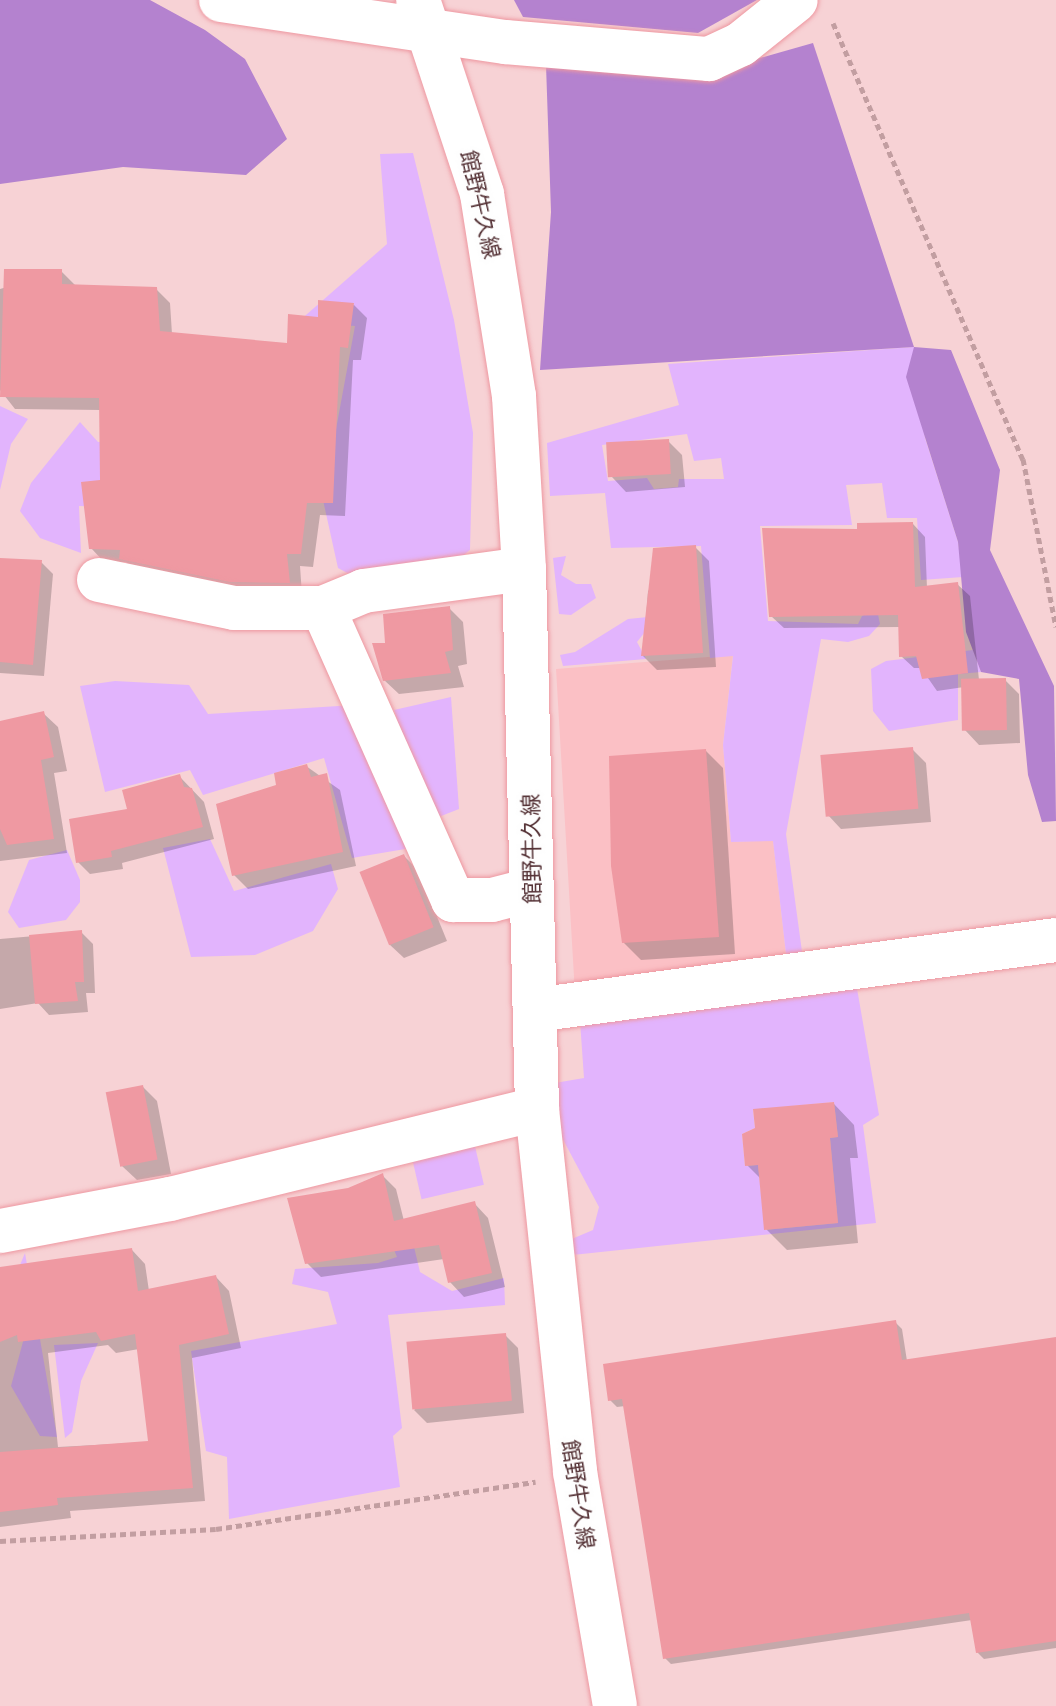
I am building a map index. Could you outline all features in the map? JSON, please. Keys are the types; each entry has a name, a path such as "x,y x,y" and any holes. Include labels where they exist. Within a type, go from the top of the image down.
{"street":[{"path":"221,0 425,16 709,59 812,7"},
{"name":"館野牛久線","path":"425,16 482,194 501,289 514,396 524,569 537,1109 575,1472 615,1706"},
{"path":"99,580 234,608 323,608 364,591 524,569"},
{"path":"323,608 453,900 492,900 531,890"},
{"path":"535,1010 1056,940"},
{"path":"0,1231 170,1199 537,1109"}],"path":[{"path":"812,7 1023,459 1056,627"},
{"path":"0,1541 216,1529 575,1472"}],"shaded area":[{"path":"0,0 150,0 205,30 245,59 287,139 246,175 123,167 0,184"},
{"path":"514,0 757,0 698,33 523,17"},
{"path":"813,43 914,347 540,370 551,212 546,65 735,65"},
{"path":"413,153 454,320 473,433 470,550 451,565 353,576 338,568 323,500 355,326 298,322 387,244 380,154"},
{"path":"914,347 925,438 958,542 963,577 921,580 917,518 887,518 882,483 846,485 852,525 760,526 768,621 858,624 862,616 877,610 880,624 869,636 848,642 821,639 786,834 803,959 786,954 773,841 731,842 723,745 733,656 710,658 701,546 611,548 605,493 550,496 547,443 679,405 668,364","holes":["687,434 694,461 721,458 724,479 679,479 678,487 654,489 647,478 608,481 602,445"]},
{"path":"914,347 951,350 1000,470 990,550 1054,686 1056,821 1042,822 1028,775 1019,679 981,672 966,632 958,542 906,377"},
{"path":"0,406 28,419 11,444 0,490"},
{"path":"80,422 98,442 143,439 141,508 79,506 81,553 40,538 20,511 31,483"},
{"path":"566,556 561,575 576,584 591,584 596,598 571,615 559,614 553,558"},
{"path":"648,617 649,627 637,642 646,659 563,666 560,655 575,652 628,619"},
{"path":"973,650 981,672 958,674 958,720 889,731 873,711 871,669 886,661"},
{"path":"733,655 723,745 731,842 773,840 786,954 575,994 556,669"},
{"path":"115,681 189,685 208,714 355,705 417,847 352,858 324,758 203,795 190,770 105,792 80,686"},
{"path":"451,697 459,809 431,820 394,710"},
{"path":"210,839 234,891 331,864 338,889 313,931 255,955 191,957 163,848"},
{"path":"67,850 80,880 80,902 66,920 19,928 8,912 29,860"},
{"path":"855,977 879,1115 863,1125 876,1223 563,1256 560,1244 593,1230 599,1207 552,1119 549,1084 584,1078 580,1021","holes":["834,1102 838,1137 830,1138 838,1223 765,1230 758,1165 745,1166 742,1134 755,1128 753,1110"]},
{"path":"474,1142 484,1185 422,1199 412,1156"},
{"path":"410,1230 420,1272 452,1291 504,1278 505,1305 388,1315 402,1428 393,1436 400,1487 229,1519 227,1457 206,1451 191,1351 337,1324 328,1292 292,1284 295,1269 378,1263 397,1257 392,1245"},
{"path":"25,1253 57,1437 40,1436 11,1386 27,1327 17,1272"},
{"path":"98,1343 81,1381 72,1432 65,1438 54,1345"}],"building":[{"path":"4,269 62,269 62,284 157,287 160,331 287,343 288,314 318,317 318,300 354,303 348,348 340,347 333,503 307,503 301,554 287,554 290,583 230,582 119,559 120,550 89,549 81,482 100,480 99,398 0,397"},
{"path":"669,439 671,474 608,477 606,442"},
{"path":"913,522 915,587 958,582 968,673 922,679 916,656 899,657 898,615 769,617 762,528 857,529 857,523"},
{"path":"696,545 703,653 641,656 653,548"},
{"path":"0,558 42,560 33,665 0,662"},
{"path":"450,606 453,650 445,652 451,673 383,681 372,643 385,643 383,614"},
{"path":"1006,678 1007,730 962,731 961,679"},
{"path":"44,711 54,757 41,760 54,839 7,845 0,829 0,721"},
{"path":"913,747 918,809 826,817 820,755"},
{"path":"706,749 719,937 622,943 611,866 609,756"},
{"path":"307,764 311,777 327,773 343,852 232,876 216,804 276,785 274,773"},
{"path":"180,774 184,787 192,788 203,827 111,851 112,857 76,863 69,819 127,809 122,790"},
{"path":"404,854 434,927 389,945 359,872"},
{"path":"82,930 84,982 75,982 78,1001 35,1004 29,935"},
{"path":"143,1085 158,1160 120,1167 106,1092"},
{"path":"834,1102 838,1137 830,1138 838,1223 764,1230 758,1165 745,1166 742,1134 755,1128 753,1109"},
{"path":"383,1173 394,1221 475,1201 492,1273 448,1283 439,1245 305,1264 287,1198 348,1188"},
{"path":"132,1248 138,1291 216,1275 229,1334 179,1345 193,1488 57,1498 58,1505 0,1512 0,1452 148,1441 135,1334 101,1341 96,1332 18,1342 17,1335 0,1342 0,1267"},
{"path":"896,1320 902,1360 1056,1337 1056,1641 976,1653 969,1613 663,1659 622,1399 608,1401 603,1364"},
{"path":"506,1333 512,1401 412,1409 406,1342"}]}
